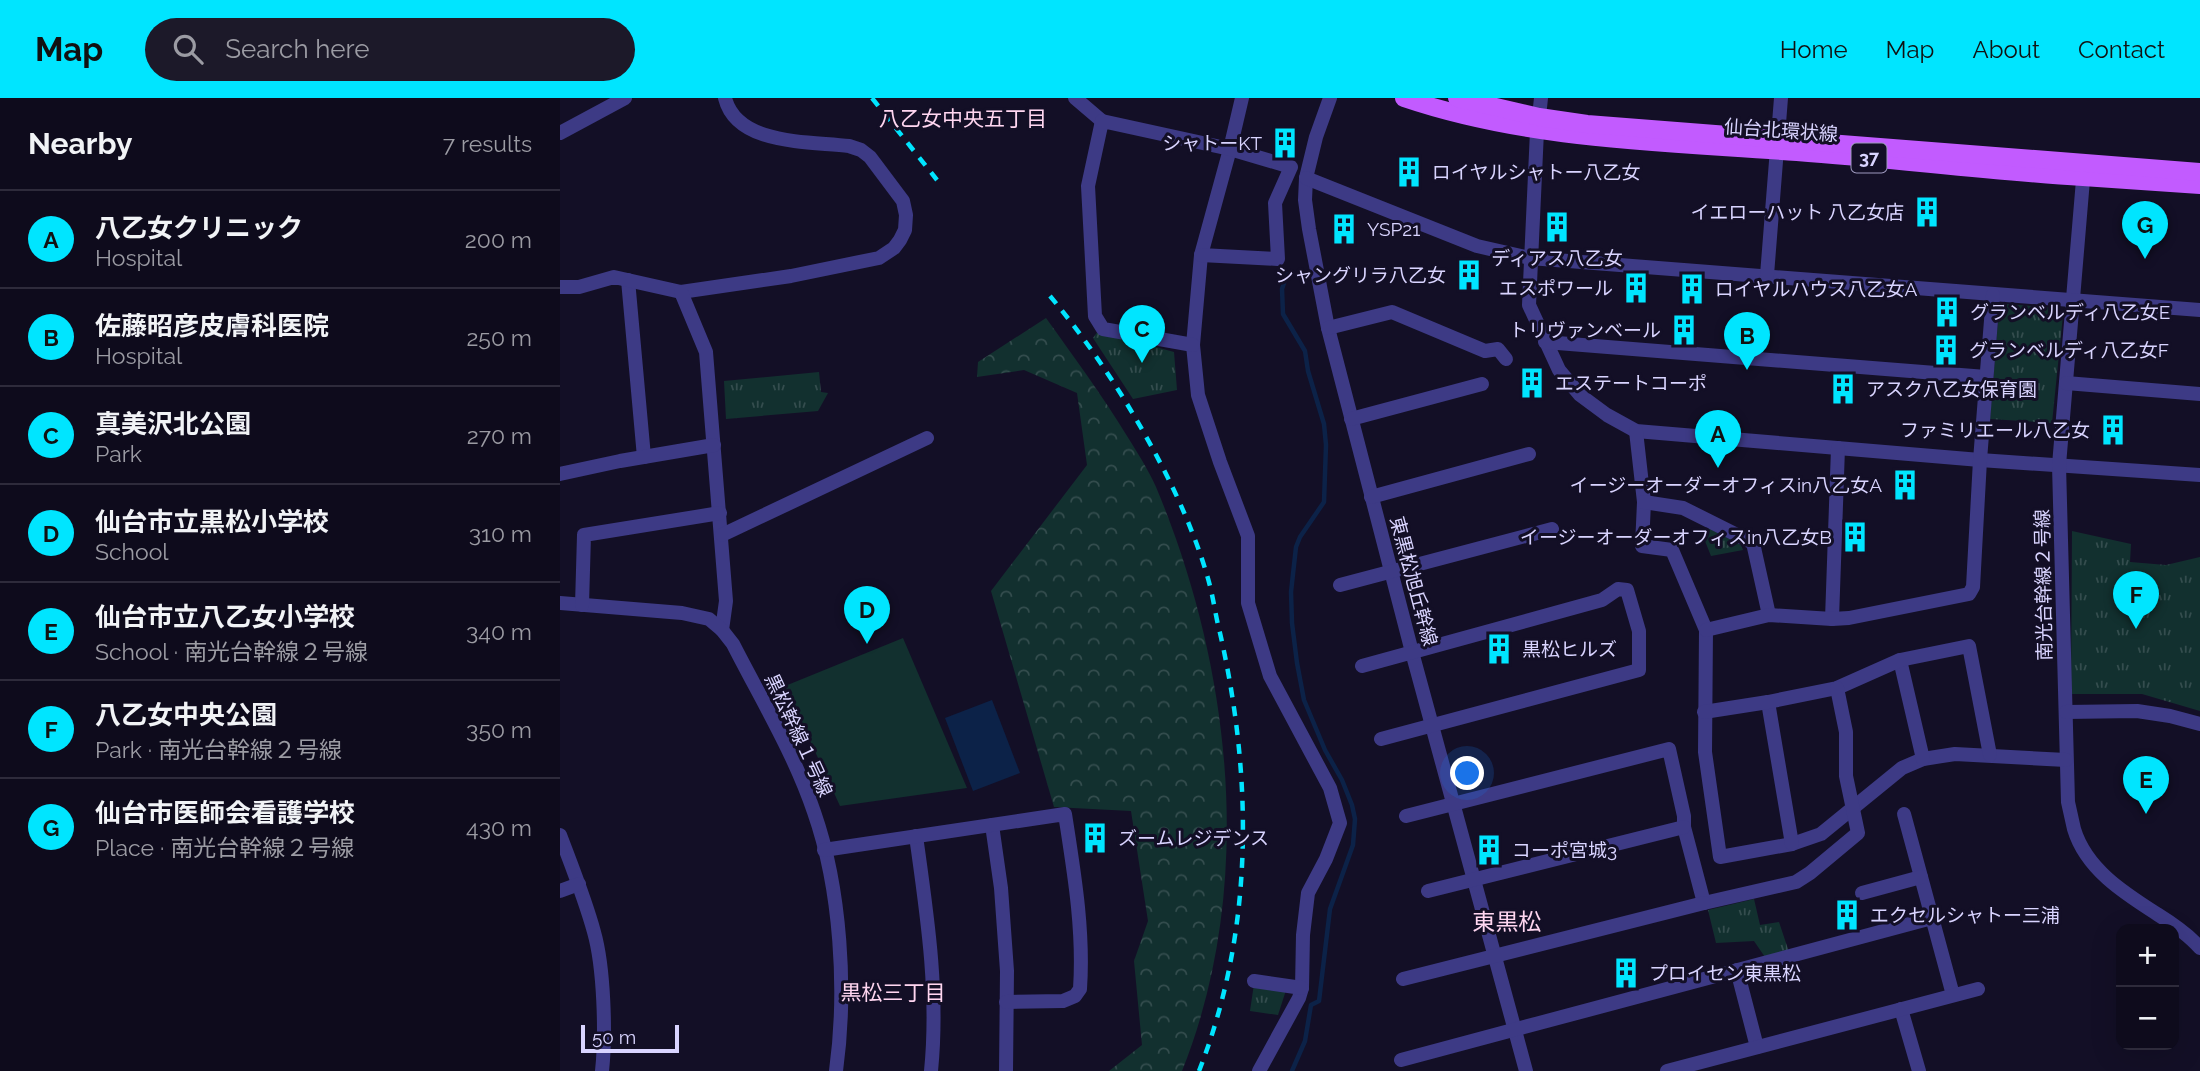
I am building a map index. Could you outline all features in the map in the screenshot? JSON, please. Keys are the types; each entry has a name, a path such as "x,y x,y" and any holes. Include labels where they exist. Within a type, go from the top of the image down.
{"main road":[{"name":"仙台北環状線","path":"1404,98 1466,117 1538,124"},
{"name":"仙台北環状線","path":"1457,98 1587,138 1777,145 2084,170 2200,185"},
{"name":"仙台北環状線","path":"2084,170 2200,172"}],"street":[{"path":"560,133 625,98"},
{"path":"560,287 579,287 614,277 681,292 791,276 879,258 894,248 905,230 903,201 870,157 849,146 769,137 752,131 738,122 728,110 725,98"},
{"path":"1075,98 1102,121 1230,149 1291,167 1275,203 1278,259 1201,255"},
{"path":"1242,98 1201,255 1193,345 1198,395 1248,536 1248,603 1270,676 1330,788 1340,823 1326,859 1308,893 1303,935 1302,988 1299,998 1259,1071"},
{"name":"東黒松旭丘幹線","path":"1330,98 1316,137 1306,178 1305,200 1328,328 1412,652 1526,1071"},
{"path":"1541,98 1529,305 1559,370 1580,395 1607,415 1636,430 1980,460 2200,475"},
{"path":"1767,275 1781,98"},
{"path":"1102,121 1088,186 1095,316 1102,329 1193,345"},
{"name":"南光台幹線２号線","path":"2084,170 2059,465 2066,760 2071,811 2075,831 2100,871 2123,892 2183,931 2200,948"},
{"path":"1306,178 1477,246 1530,258 2200,310"},
{"path":"628,280 644,457"},
{"path":"560,603 682,613 709,619 722,629 726,601 706,352 681,292"},
{"path":"1706,630 1769,615 1849,618 1969,594 1973,587 1993,295"},
{"path":"1328,328 1392,312 1485,351 1498,349 1506,359"},
{"path":"1545,342 1986,377"},
{"path":"2066,383 2200,394"},
{"path":"1351,419 1482,384"},
{"path":"1636,430 1644,502 1642,546 1672,550 1706,630 1704,752 1720,857 1792,844 1821,834 1902,768 1923,758 1955,754 2066,760"},
{"path":"722,535 927,438"},
{"path":"560,474 714,445"},
{"path":"1832,619 1838,448"},
{"path":"1371,496 1529,454"},
{"path":"1644,502 1684,508 1753,544 1769,615"},
{"path":"582,605 584,535 720,513"},
{"path":"1340,585 1552,529"},
{"path":"1362,666 1602,600 1618,589 1627,590 1639,631 1639,670 1381,739"},
{"name":"黒松幹線１号線","path":"722,629 733,644 799,774 815,814 835,908 842,975 836,1071"},
{"path":"1704,712 1837,688 1900,660 1969,646 1990,755"},
{"path":"1900,660 1923,758"},
{"path":"1402,979 1796,882 1810,873 1858,833 1846,776 1846,732 1837,688"},
{"path":"1769,702 1792,844"},
{"path":"2066,712 2137,711 2200,724"},
{"path":"1406,816 1669,749 1684,827 1704,903"},
{"path":"824,850 1065,814 1076,883 1081,940 1080,989 1075,996 1063,1001 1006,1002"},
{"path":"1904,814 1953,995"},
{"path":"992,825 1001,888 1007,971 1006,1071"},
{"path":"1428,891 1684,827"},
{"path":"560,835 595,934 602,992 602,1071"},
{"path":"916,836 931,942 934,1020 931,1071"},
{"path":"1862,893 1921,877"},
{"path":"560,891 579,884"},
{"path":"1401,1060 1932,918"},
{"path":"1737,970 1757,1047"},
{"path":"1254,981 1302,988"},
{"path":"1667,1071 1978,989"},
{"path":"1901,1009 1919,1071"}],"green space":[{"path":"2007,304 2056,308 2063,315 2052,423 1990,419 1999,309"},
{"path":"1046,318 1108,406 1156,487 1182,556 1203,629 1217,703 1225,778 1226,853 1220,927 1205,1000 1182,1071 1109,1071 1142,1045 1134,961 1148,921 1131,811 1054,807 991,591 1087,465 1077,393 1024,370 977,377 978,362"},
{"path":"1098,331 1174,352 1177,390 1133,399 1093,338"},
{"path":"819,372 821,392 828,393 818,411 726,419 724,381"},
{"path":"1708,528 1741,545 1743,550 1711,556 1703,536"},
{"path":"2072,531 2131,544 2130,562 2166,565 2200,557 2200,711 2142,694 2071,694"},
{"path":"903,638 967,788 840,806 785,686"},
{"path":"1754,899 1760,925 1779,922 1789,952 1767,960 1754,941 1716,943 1708,910"},
{"path":"1254,984 1287,987 1278,1015 1250,1011"}],"water":[{"path":"992,700 1020,773 973,791 945,718"}],"waterway":[{"path":"1287,274 1282,289 1283,314 1305,351 1308,371 1324,424 1326,445 1324,502 1296,547 1291,592 1292,623 1304,700 1325,750 1342,780 1355,819 1353,845 1330,909 1319,1001 1311,1005 1305,1041 1292,1071"}],"railway":[{"path":"872,98 937,180"},
{"path":"1050,296 1114,384 1143,430 1174,490 1206,573 1231,688 1242,798 1243,854 1239,909 1217,1018 1199,1071"}],"place":[{"name":"シャトーKT","path":"1285,143"},
{"name":"ロイヤルシャトー八乙女","path":"1409,172"},
{"name":"イエローハット 八乙女店","path":"1927,212"},
{"name":"ディアス八乙女","path":"1557,227"},
{"name":"YSP21","path":"1344,229"},
{"name":"仙台市医師会看護学校","path":"2145,259"},
{"name":"シャングリラ八乙女","path":"1469,275"},
{"name":"エスポワール","path":"1636,288"},
{"name":"ロイヤルハウス八乙女A","path":"1692,289"},
{"name":"グランベルディ八乙女E","path":"1947,312"},
{"name":"トリヴァンベール","path":"1684,330"},
{"name":"グランベルディ八乙女F","path":"1946,350"},
{"name":"真美沢北公園","path":"1142,363"},
{"name":"佐藤昭彦皮膚科医院","path":"1747,370"},
{"name":"エステートコーポ","path":"1532,383"},
{"name":"アスク八乙女保育園","path":"1843,389"},
{"name":"ファミリエール八乙女","path":"2113,430"},
{"name":"八乙女クリニック","path":"1718,468"},
{"name":"イージーオーダーオフィスin八乙女A","path":"1905,485"},
{"name":"イージーオーダーオフィスin八乙女B","path":"1855,537"},
{"name":"八乙女中央公園","path":"2136,629"},
{"name":"仙台市立黒松小学校","path":"867,644"},
{"name":"黒松ヒルズ","path":"1499,649"},
{"name":"仙台市立八乙女小学校","path":"2146,814"},
{"name":"ズームレジデンス","path":"1095,838"},
{"name":"コーポ宮城3","path":"1489,850"},
{"name":"エクセルシャトー三浦","path":"1847,915"},
{"name":"プロイセン東黒松","path":"1626,973"}],"district":[{"name":"八乙女中央五丁目","path":"963,119"},
{"name":"東黒松","path":"1507,922"},
{"name":"黒松三丁目","path":"893,993"}]}
